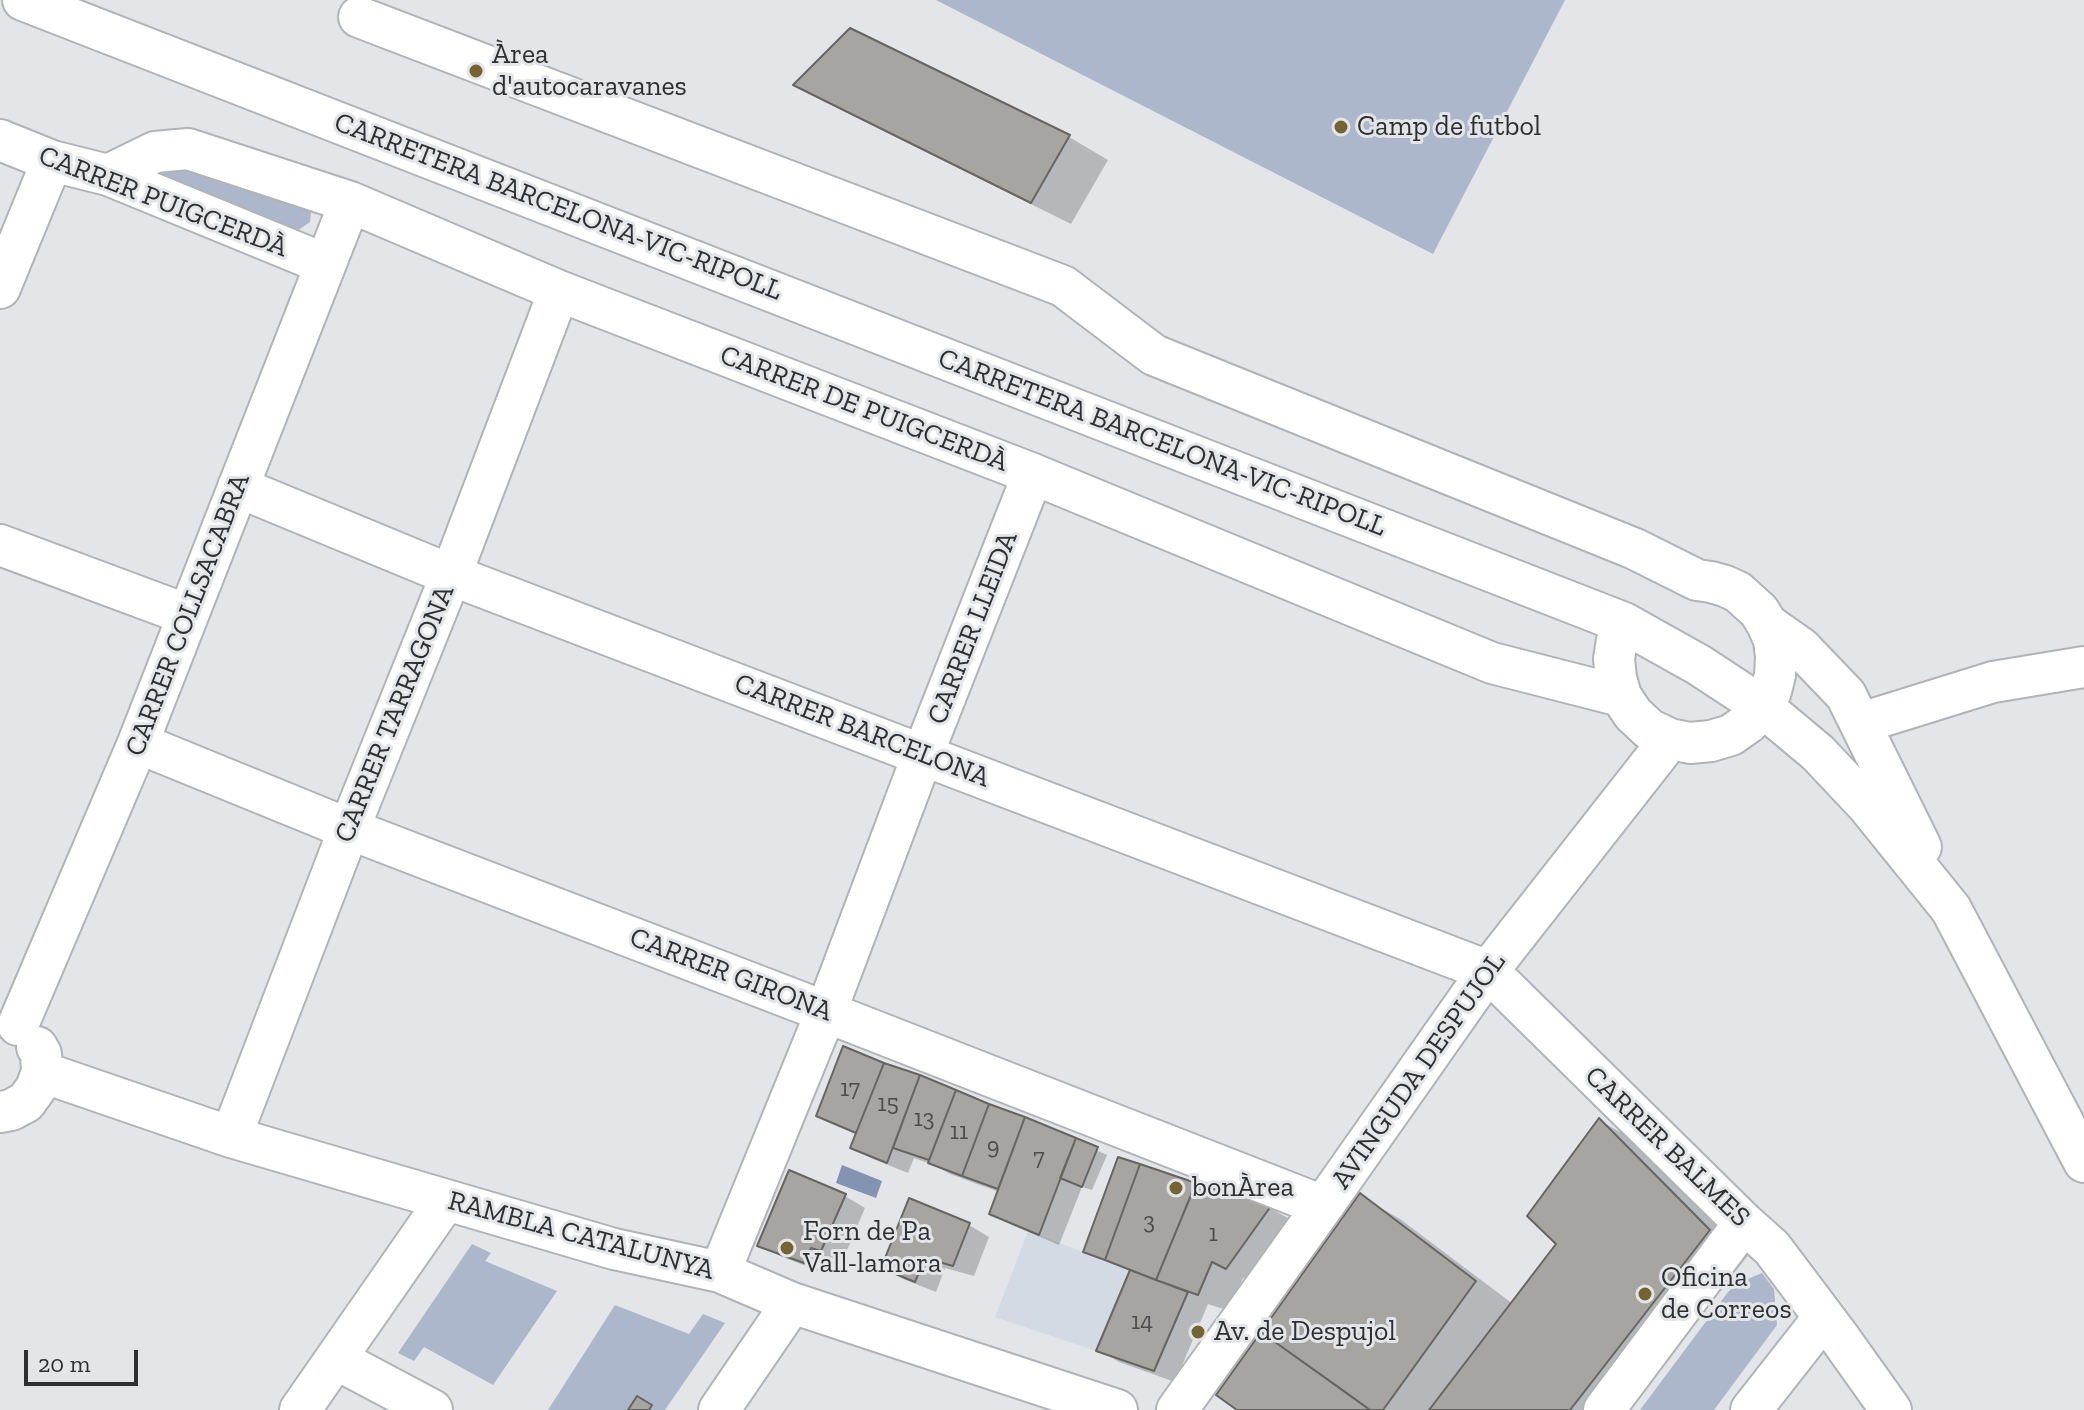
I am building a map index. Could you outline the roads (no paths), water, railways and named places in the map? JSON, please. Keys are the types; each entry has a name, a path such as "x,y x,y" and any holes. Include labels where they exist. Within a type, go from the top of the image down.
{"street":[{"name":"CARRETERA BARCELONA-VIC-RIPOLL","path":"23,0 1624,623 1699,665 1763,707 1818,753 1867,805 1951,909 2084,1162"},
{"path":"359,17 1063,286 1154,355 1635,549 1697,580 1738,592 1759,611 1774,640 1776,666 1771,691 1763,707 1731,735 1711,741 1690,743 1670,739 1649,729 1633,714 1621,696 1616,678 1614,659 1624,623"},
{"name":"CARRER PUIGCERDÀ","path":"0,140 52,161 108,175 325,264"},
{"name":"CARRER DE PUIGCERDÀ","path":"108,175 155,152 188,149 350,202 559,291 1033,474 1492,663 1621,696"},
{"path":"0,288 52,161"},
{"name":"CARRER COLLSACABRA","path":"9,1023 138,743 350,202"},
{"name":"CARRER TARRAGONA","path":"231,1137 559,291"},
{"name":"CARRER LLEIDA","path":"720,1272 826,1012 1033,474"},
{"name":"CARRER BARCELONA","path":"238,487 451,575 1488,971"},
{"path":"0,545 188,615"},
{"path":"1767,624 1801,648 1846,695 1951,909"},
{"path":"1861,723 1993,682 2084,667"},
{"name":"AVINGUDA DESPUJOL","path":"1177,1410 1488,971 1670,739"},
{"name":"CARRER GIRONA","path":"138,743 349,829 1323,1206"},
{"name":"CARRER BALMES","path":"1488,971 1772,1248 1891,1410"},
{"path":"0,1112 26,1102 42,1072 41,1054 32,1037 9,1023"},
{"name":"RAMBLA CATALUNYA","path":"42,1072 231,1137 614,1249 720,1272 792,1303 1117,1410"},
{"path":"300,1410 446,1200"},
{"path":"1604,1410 1744,1223"},
{"path":"719,1410 792,1303"},
{"path":"1751,1410 1824,1317"},
{"path":"336,1359 432,1410"}],"place":[{"name":"Àrea d'autocaravanes","path":"476,71"},
{"name":"Camp de futbol","path":"1341,127"},
{"name":"bonÀrea","path":"1176,1188"},
{"name":"Forn de Pa Vall-lamora","path":"787,1248"},
{"name":"Oficina de Correos","path":"1645,1294"},
{"name":"Av. de Despujol","path":"1198,1332"}]}
